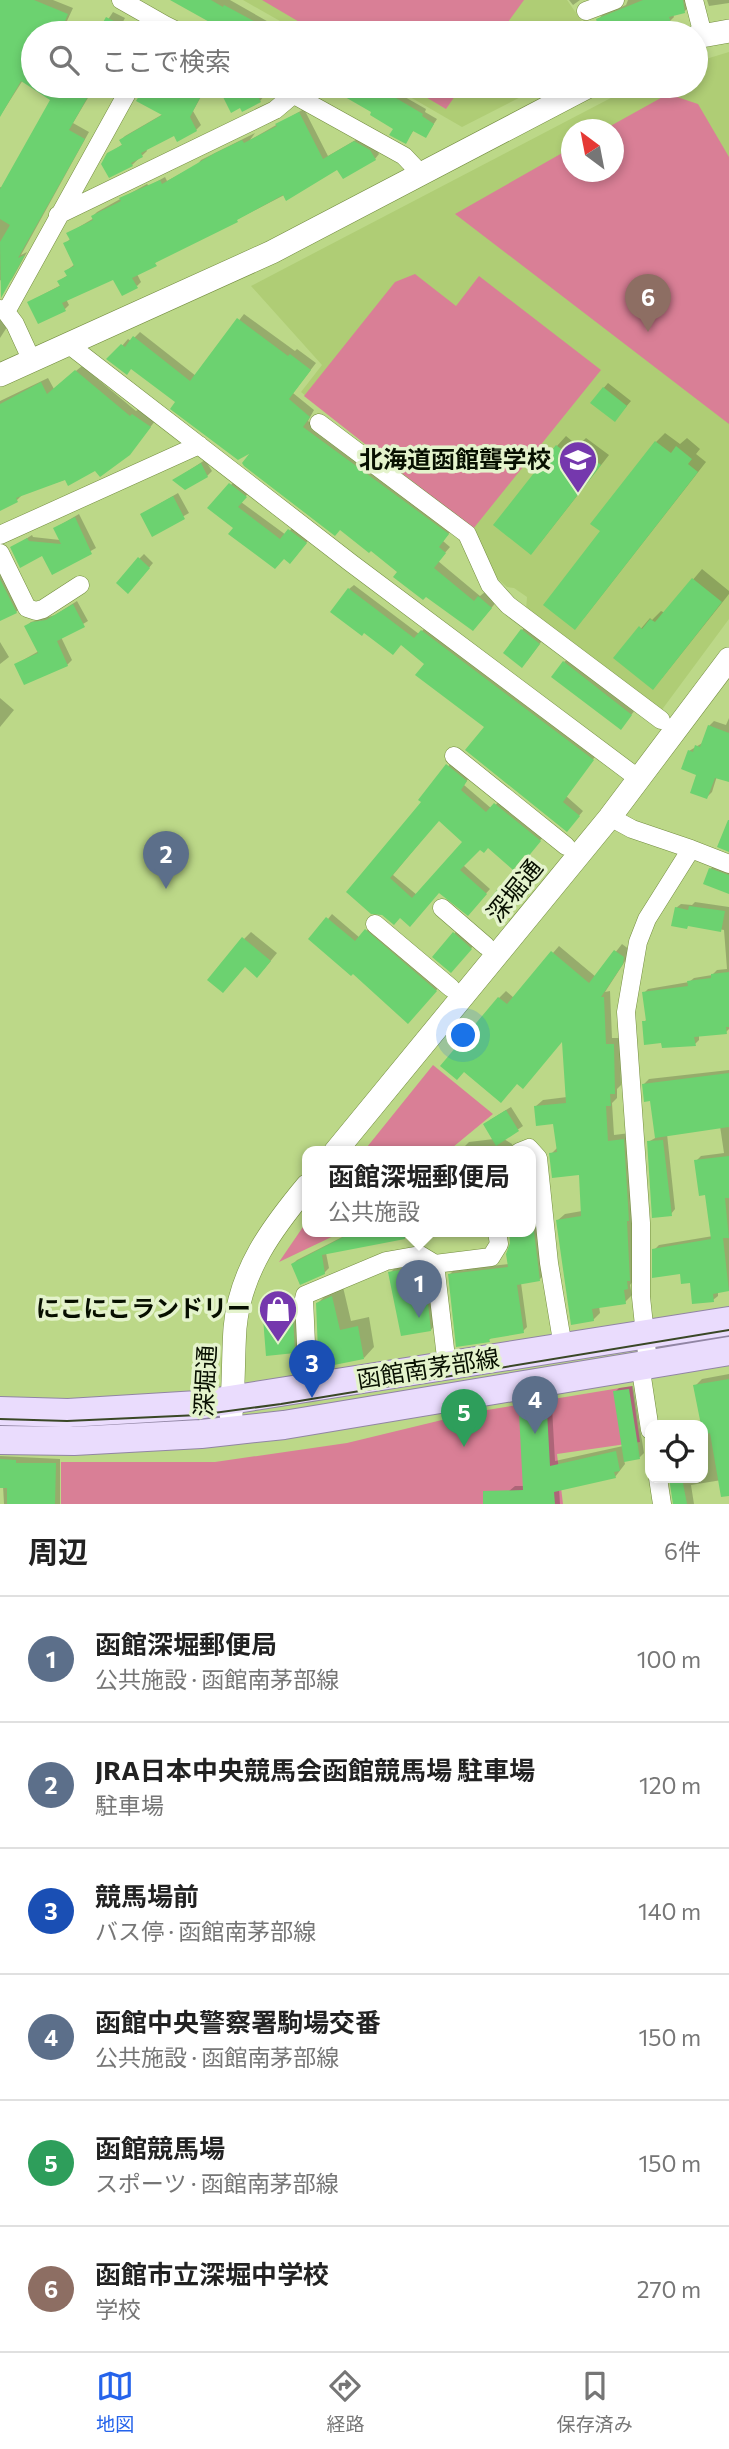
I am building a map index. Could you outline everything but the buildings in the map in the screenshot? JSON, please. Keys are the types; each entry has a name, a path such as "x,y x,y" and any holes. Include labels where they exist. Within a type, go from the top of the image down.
{"main road":[{"name":"函館南茅部線","path":"0,1411 68,1413 198,1405 729,1321"},
{"name":"函館南茅部線","path":"0,1440 74,1441 230,1431 308,1421 729,1351"}],"street":[{"path":"121,0 154,21"},
{"path":"586,11 615,0"},
{"path":"694,0 697,21"},
{"path":"708,34 729,30"},
{"path":"32,361 15,324 3,310 124,98"},
{"path":"58,215 275,110 282,98"},
{"path":"300,98 404,156 422,175"},
{"path":"0,375 272,253 566,98"},
{"path":"68,344 351,563 639,779"},
{"path":"319,423 467,534 489,585 508,605 661,720"},
{"path":"0,535 199,445"},
{"path":"0,553 26,608 36,611 43,609 80,585"},
{"name":"深堀通","path":"340,1146 610,817 725,670"},
{"path":"454,756 566,846"},
{"path":"610,817 632,829 729,864"},
{"path":"649,1420 644,1364 646,1335 641,1297 641,1223 626,1030 628,992 638,942 647,919 691,849"},
{"path":"442,908 486,946"},
{"path":"375,924 451,988"},
{"path":"536,1156 549,1263 563,1347"},
{"name":"深堀通","path":"230,1431 235,1328 242,1292 269,1233 302,1191"},
{"path":"308,1389 305,1295 386,1261 420,1255 435,1264 491,1257 499,1244 498,1237"},
{"path":"435,1264 447,1366"},
{"path":"659,1483 662,1504"}],"shaded area":[{"path":"243,0 567,0 582,21 280,21"},
{"path":"262,0 524,0 509,21 298,21"},
{"name":"北海道函館聾学校","path":"729,52 729,619 661,711 526,610 527,597 514,588 507,587 497,578 472,530 301,392 322,365 251,286 561,124 561,182 624,182 624,119 571,119 611,98 708,98 708,58"},
{"path":"412,98 519,98 462,127"},
{"path":"427,98 454,98 446,109"},
{"path":"661,98 680,98 698,104 729,157 729,424 455,214 561,154 561,182 624,182 623,119"},
{"path":"415,274 456,306 479,276 601,370 473,529 304,396 395,282"},
{"path":"433,1065 493,1114 454,1146 368,1146"},
{"path":"302,1228 302,1237 332,1237 279,1262"},
{"path":"632,1386 640,1442 557,1454 563,1504 61,1504 61,1462 215,1462 347,1443 475,1412"}],"tram line":[{"path":"0,1419 67,1421 199,1415 281,1404 729,1330"}],"place":[{"name":"函館市立深堀中学校","path":"648,332"},
{"name":"北海道函館聾学校","path":"578,494"},
{"name":"JRA日本中央競馬会函館競馬場 駐車場","path":"166,889"},
{"name":"函館深堀郵便局","path":"419,1318"},
{"name":"にこにこランドリー","path":"278,1343"},
{"name":"競馬場前","path":"312,1398"},
{"name":"函館中央警察署駒場交番","path":"535,1434"},
{"name":"函館競馬場","path":"464,1447"}]}
